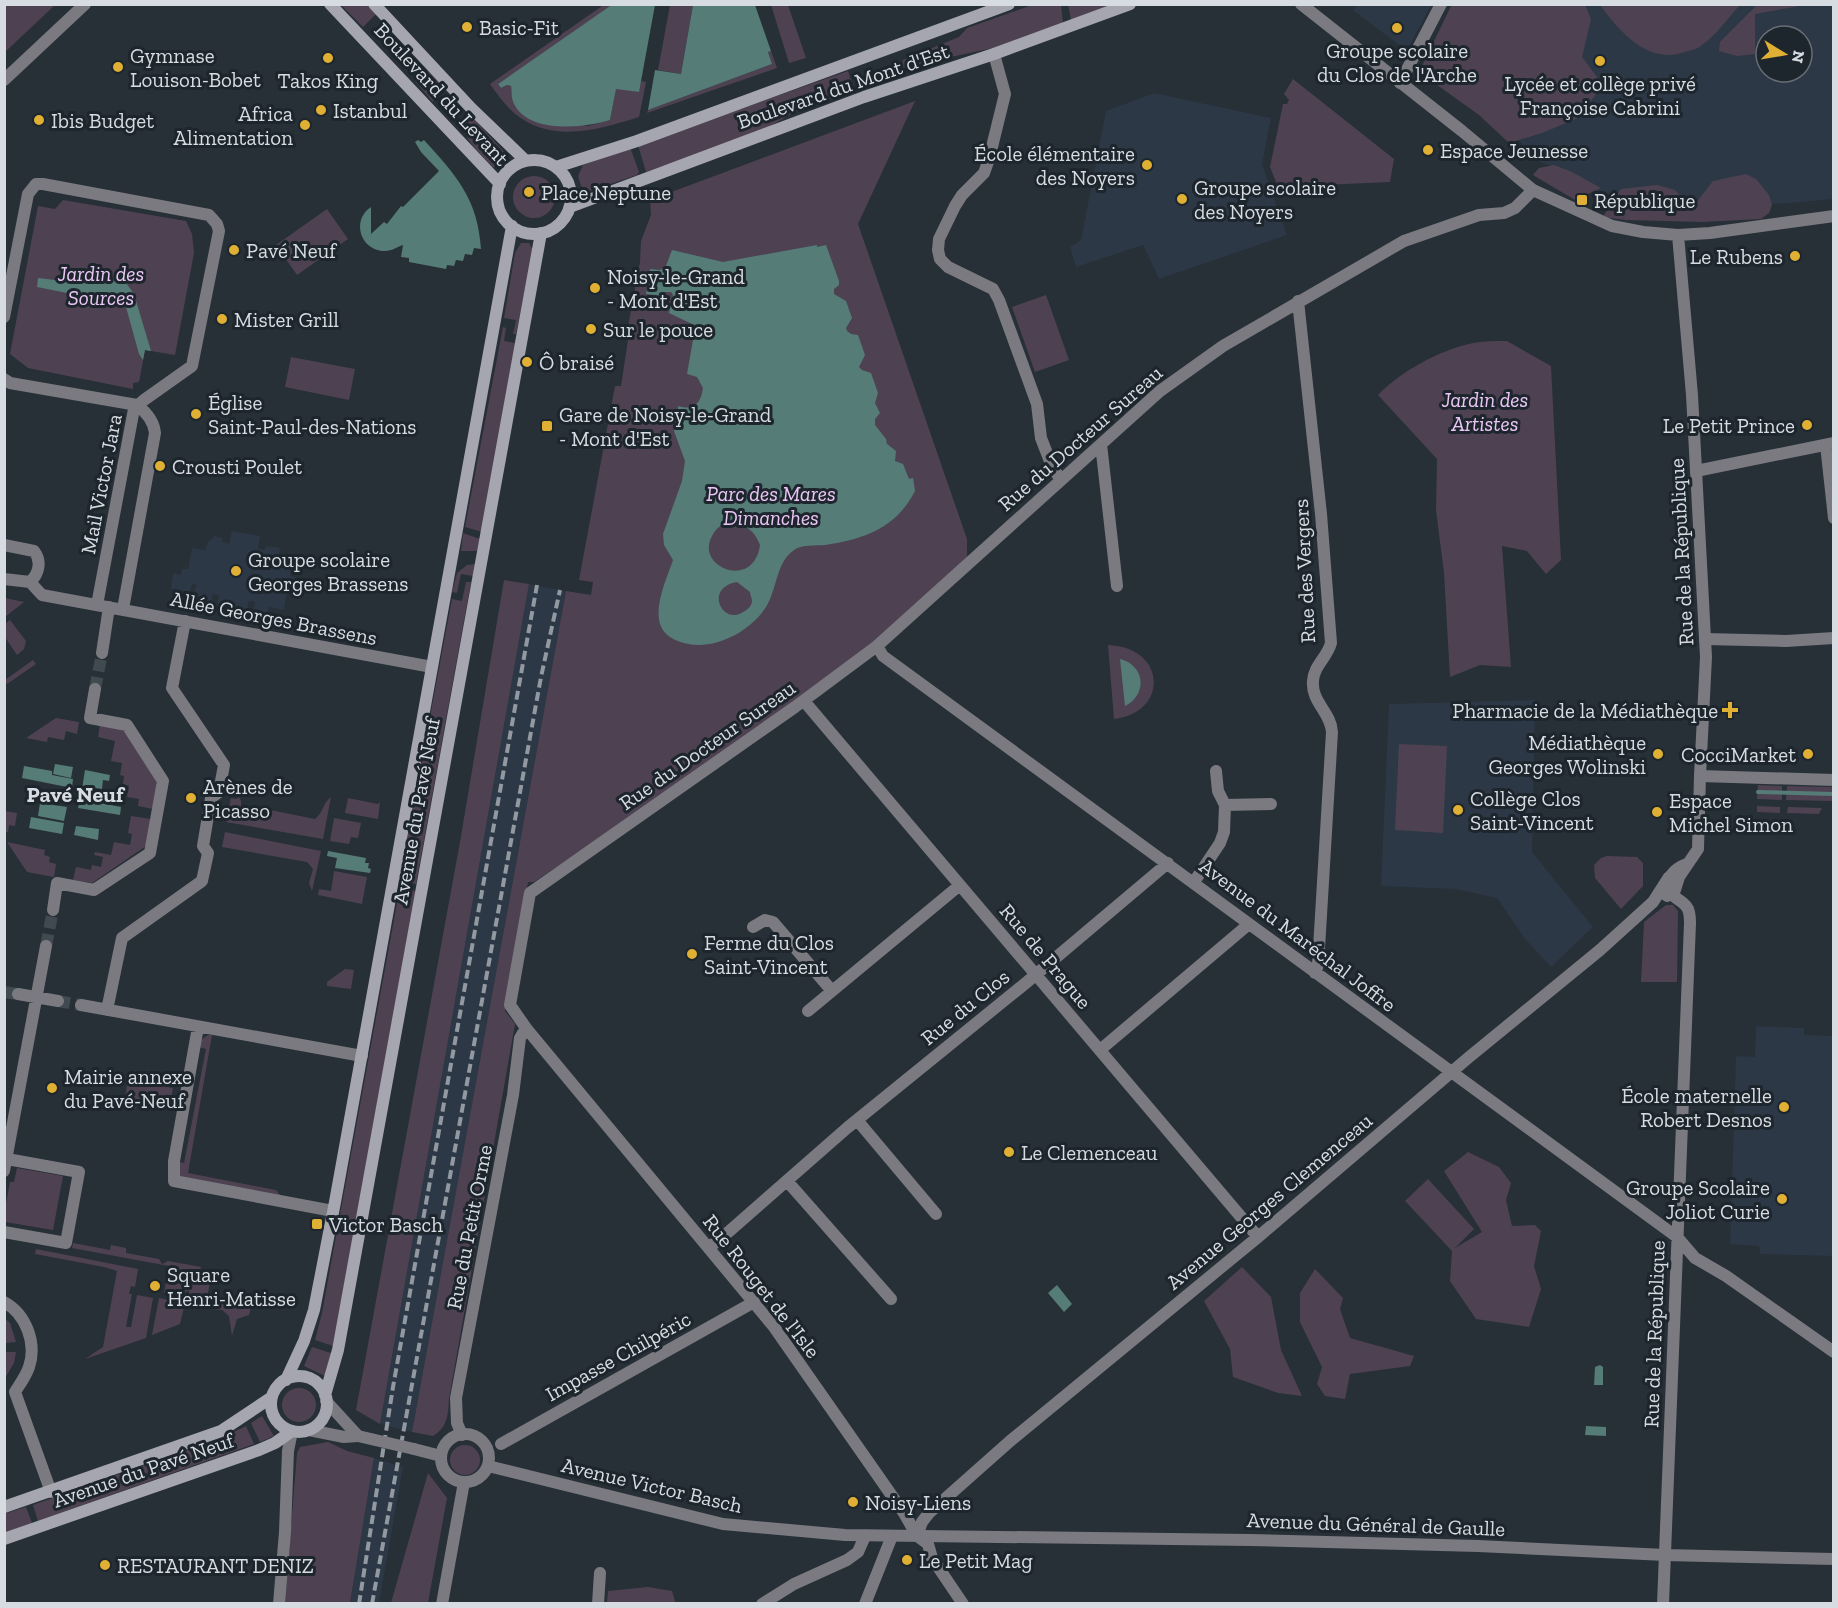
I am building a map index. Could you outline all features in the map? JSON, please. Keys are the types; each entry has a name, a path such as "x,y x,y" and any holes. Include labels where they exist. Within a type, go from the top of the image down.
{"main road":[{"name":"Boulevard du Levant","path":"330,4 500,184"},
{"name":"Boulevard du Levant","path":"374,4 471,108 526,161"},
{"name":"Boulevard du Mont d'Est","path":"556,167 637,141 1010,4"},
{"name":"Boulevard du Mont d'Est","path":"570,207 864,97 994,54 1130,4"},
{"path":"536,160 556,167 564,175 569,185 570,207 561,222 549,231 531,234 512,226 500,211 498,201 500,184 515,166 526,161 536,160"},
{"name":"Avenue du Pavé Neuf","path":"286,1380 304,1341 314,1310 512,226"},
{"name":"Avenue du Pavé Neuf","path":"325,1398 338,1350 541,233"},
{"path":"301,1377 316,1382 325,1398 326,1408 320,1422 309,1430 292,1431 285,1428 275,1418 271,1404 275,1390 286,1380 301,1377"},
{"name":"Avenue du Pavé Neuf","path":"5,1507 221,1431 272,1397"},
{"name":"Avenue du Pavé Neuf","path":"4,1539 259,1450 275,1443 292,1431"}],"street":[{"path":"4,80 85,4"},
{"path":"1300,4 1462,131 1533,190 1612,226 1677,235 1710,233 1833,216"},
{"path":"1400,83 1441,4"},
{"path":"994,54 1005,94 984,173 962,195 955,206 939,239 938,250 940,259 948,267 993,289 999,300 1037,404 1041,438 1053,469 1061,479"},
{"path":"4,317 28,194 36,184 208,215 217,224 219,231 195,360 189,370 137,405 10,383 4,379"},
{"name":"Rue du Docteur Sureau","path":"510,1005 530,893 804,701 877,646 1160,391 1223,346 1404,241 1479,215 1504,213 1515,208 1533,190"},
{"name":"Rue de la République","path":"1663,1604 1690,923 1689,912 1683,901 1671,893 1699,843 1703,696 1706,673 1692,395 1677,235"},
{"name":"Rue des Vergers","path":"1298,301 1321,514 1330,643 1329,652 1319,663 1312,683 1313,696 1331,723 1332,732 1318,965 1315,973"},
{"name":"Mail Victor Jara","path":"102,653 103,606 132,418 137,405 143,409 156,433 123,609"},
{"path":"1101,444 1117,586"},
{"path":"1696,471 1830,444 1833,518"},
{"path":"4,545 34,551 38,556 39,568 35,578 30,582 4,579"},
{"name":"Allée Georges Brassens","path":"30,582 42,595 432,667"},
{"path":"108,1010 122,938 202,881 208,853 203,846 211,798 219,792 224,765 172,688 185,621"},
{"path":"1705,639 1786,641 1833,638"},
{"name":"Avenue du Maréchal Joffre","path":"877,646 883,656 1677,1237 1695,1258 1726,1276 1833,1352"},
{"path":"52,910 57,883 94,890 150,853 163,781 127,725 90,718 95,689"},
{"name":"Rue de Prague","path":"804,701 1258,1237"},
{"path":"1194,882 1220,843 1224,832 1225,805 1218,791 1216,771"},
{"path":"1700,777 1833,780"},
{"path":"1225,805 1271,804"},
{"name":"Rue du Clos","path":"708,1247 717,1242 857,1120 1168,863"},
{"name":"Rue de la République","path":"1669,877 1674,871 1687,864"},
{"path":"1669,877 1668,885 1671,893"},
{"name":"Avenue Georges Clemenceau","path":"917,1536 922,1522 929,1513 1010,1442 1625,928 1654,900 1669,877"},
{"path":"808,1011 960,885"},
{"name":"Avenue Georges Clemenceau","path":"1654,900 1671,893"},
{"path":"753,927 765,920 773,922 832,991"},
{"path":"1100,1050 1249,924"},
{"path":"4,1232 66,1243 79,1172 6,1165 46,946"},
{"path":"18,994 58,1001"},
{"path":"81,1005 362,1056"},
{"name":"Rue Rouget de l'Isle","path":"510,1005 526,1028 774,1327 892,1495 917,1536 928,1544 932,1558 963,1604"},
{"path":"198,1027 174,1161 174,1181 333,1212"},
{"name":"Rue du Petit Orme","path":"462,1435 457,1423 456,1398 513,1095 520,1038 526,1028"},
{"path":"857,1120 936,1214"},
{"path":"787,1181 891,1299"},
{"path":"1677,1271 1695,1258"},
{"path":"4,1302 20,1314 29,1331 32,1351 30,1366 15,1392 51,1492"},
{"name":"Impasse Chilpéric","path":"501,1444 754,1302"},
{"path":"325,1398 358,1436"},
{"path":"309,1430 344,1437 358,1436 441,1456"},
{"path":"279,1604 288,1451 292,1431"},
{"path":"462,1435 476,1437 482,1441 488,1453 488,1466 476,1480 457,1481 446,1472 443,1466 441,1456 449,1441 462,1435"},
{"name":"Avenue Victor Basch","path":"488,1466 723,1524 865,1536 917,1536"},
{"path":"442,1604 464,1482"},
{"path":"762,1604 794,1584 847,1560 858,1552 865,1536"},
{"path":"865,1604 892,1536"},
{"name":"Avenue du Général de Gaulle","path":"917,1536 1283,1541 1833,1559"},
{"path":"598,1604 600,1573"}],"shaded area":[{"path":"613,4 655,5 639,92 616,89 610,120 599,123 558,126 544,124 521,114 513,102 511,86 501,88 498,84"},
{"path":"693,5 755,5 771,51 768,52 772,64 648,110 655,70 681,74"},
{"name":"Groupe scolaire du Clos de l'Arche","path":"1357,5 1431,5 1410,45 1399,45 1353,10"},
{"path":"1534,5 1833,5 1833,199 1692,208 1623,203 1612,200 1557,168 1534,160 1519,140 1509,143"},
{"name":"Groupe scolaire des Noyers","path":"1154,93 1271,118 1262,164 1287,235 1159,279 1143,245 1076,267 1070,247 1081,240 1106,111"},
{"path":"418,140 421,142 424,140 455,177 470,202 479,231 481,249 474,248 472,255 465,254 463,261 456,260 454,266 447,265 446,269 409,262 409,258 401,257 403,245 388,251 376,250 364,241 361,234 361,219 371,207 371,234 384,222 387,224 401,206 403,207 439,171 421,152 415,142"},
{"path":"826,245 839,281 834,294 846,301 852,318 846,328 847,331 858,335 865,355 859,367 871,373 878,393 875,403 880,413 875,419 875,425 886,439 887,444 896,451 895,461 903,464 909,479 913,478 915,491 899,514 878,530 853,539 825,545 805,546 794,550 788,555 780,569 770,600 758,617 736,635 709,644 696,645 683,643 670,637 663,630 659,621 659,611 663,589 673,560 664,545 663,534 682,481 685,461 674,431 678,418 678,406 688,407 696,404 703,388 697,377 687,374 693,340 692,324 669,313 673,295 671,292 665,292 662,296 646,294 650,269 660,270 666,266 672,250 723,262","holes":["727,523 748,528 758,539 760,545 756,559 748,567 728,570 712,558 709,549 711,538 721,525","737,582 750,592 752,603 749,608 736,615 723,610 719,598 721,591"]},
{"path":"38,278 63,281 116,279 126,283 134,294 151,351 145,350 143,360 139,354 126,307 120,300 103,295 72,294 37,287"},
{"name":"Groupe scolaire Georges Brassens","path":"232,531 260,536 258,549 264,550 266,546 280,548 279,555 293,557 290,576 297,578 294,592 287,591 284,610 269,607 268,613 253,611 255,602 249,601 246,614 217,609 219,595 213,594 211,603 197,601 198,594 194,591 197,585 192,584 190,592 171,589 173,573 181,575 182,569 188,569 192,548 205,550 208,542 215,536 223,538 222,542 229,544"},
{"path":"529,584 566,591 412,1432 380,1424"},
{"path":"1120,659 1135,667 1140,680 1137,694 1125,706"},
{"name":"Collège Clos Saint-Vincent","path":"1535,700 1532,852 1593,927 1551,967 1525,939 1497,898 1455,889 1381,886 1389,704"},
{"path":"55,764 73,767 71,778 53,774"},
{"path":"24,766 52,771 52,775 73,779 72,788 22,778"},
{"path":"85,770 110,775 109,781 103,780 102,789 89,787 89,790 82,789"},
{"path":"80,799 121,807 120,815 78,808"},
{"path":"40,803 67,807 64,821 38,816"},
{"path":"31,817 64,823 62,834 29,828"},
{"path":"76,826 99,829 98,840 74,835"},
{"path":"328,851 366,858 365,863 369,863 370,873 335,868 337,858 327,856"},
{"path":"1756,1026 1804,1028 1804,1035 1833,1036 1833,1256 1760,1254 1759,1246 1730,1244 1736,1056 1755,1057"},
{"path":"1057,1285 1072,1304 1064,1312 1048,1293"},
{"path":"1600,1365 1603,1367 1603,1385 1594,1385 1595,1367"},
{"path":"1586,1426 1606,1427 1606,1436 1585,1435"},
{"path":"374,1458 403,1467 379,1603 350,1604"}],"green space":[{"path":"5,4 55,4 55,5 5,52"},
{"path":"605,4 613,5 498,84 501,88 511,86 513,102 520,112 588,126 610,120 616,88 638,92 641,81 646,82 639,117 575,132 543,129 528,123 514,113 490,84"},
{"path":"1068,4 1111,5 1071,20"},
{"path":"1452,4 1585,5 1591,19 1582,57 1603,85 1578,118 1542,133 1509,143 1479,115 1419,72"},
{"path":"341,5 367,5 376,14 363,27"},
{"path":"670,5 693,5 681,74 658,70"},
{"path":"771,5 788,5 806,58 789,63"},
{"path":"1032,5 1061,5 1063,23 993,48 946,58 898,74 895,65 902,63 903,60 959,37 967,28"},
{"path":"1600,5 1740,5 1707,41 1692,50 1672,55 1659,54 1636,44"},
{"path":"1757,5 1805,5 1755,14 1754,54 1737,56 1719,51 1720,42"},
{"path":"771,51 777,68 647,113 648,110 772,64 768,52"},
{"path":"427,70 441,84 433,102 415,81"},
{"path":"848,71 855,94 825,100 797,111 761,131 646,172 638,145"},
{"path":"1293,79 1394,159 1390,182 1278,187 1270,167 1283,104 1287,104 1289,100 1284,94"},
{"name":"Parc des Mares Dimanches","path":"915,101 858,224 967,539 967,565 795,707 534,882 528,882 505,1011 515,1024 447,1415 442,1429 433,1436 412,1432 566,591 591,595 593,582 579,580 615,386 621,386 629,333 627,332 640,262 641,241 651,215 650,200"},
{"path":"470,115 506,154 507,160 501,167 493,167 470,142 464,127"},
{"path":"630,147 639,172 637,175 589,191 581,186 578,176 583,165"},
{"path":"1554,165 1601,188 1575,200 1533,175 1539,168"},
{"path":"1746,174 1756,179 1769,195 1772,205 1769,213 1761,219 1702,222 1626,220 1603,217 1621,189 1657,185 1675,190 1692,208 1713,181"},
{"path":"534,176 542,177 549,182 554,189 554,205 549,212 542,217 534,218 526,217 519,212 514,205 513,197 514,189 519,182 526,177"},
{"name":"Jardin des Sources","path":"63,200 186,221 192,234 194,253 175,355 145,350 139,382 133,383 133,389 28,368 10,354 38,206 55,209"},
{"path":"327,209 348,239 297,275 276,245"},
{"path":"521,243 529,243 533,250 516,334 513,334 516,320 504,318 515,253"},
{"path":"1046,295 1069,360 1035,372 1012,307"},
{"path":"503,327 506,328 504,341 515,343 482,532 465,527"},
{"name":"Jardin des Artistes","path":"1507,341 1551,366 1561,560 1546,574 1527,551 1502,546 1511,667 1480,665 1450,677 1444,573 1436,510 1437,459 1378,395 1409,370 1435,356 1473,343"},
{"path":"291,357 355,369 349,400 285,387"},
{"path":"463,533 480,539 477,551 461,551"},
{"path":"475,564 473,576 461,574 457,593 452,592 457,573 467,565"},
{"path":"504,580 529,584 380,1424 356,1410 460,842"},
{"path":"466,582 471,582 416,884 412,883 417,858 404,856 452,599 462,601"},
{"path":"5,598 24,602 5,617"},
{"path":"10,620 26,641 24,649 17,655 5,637 5,624"},
{"path":"1108,645 1127,649 1142,657 1150,668 1154,680 1152,693 1145,705 1132,714 1114,719"},
{"path":"33,660 36,664 7,684 5,680"},
{"path":"56,718 79,722 77,734 66,731 64,740 48,737 47,742 26,738"},
{"path":"100,724 122,728 158,782 153,809 138,806 139,799 127,797 129,786 123,784 124,776 120,775 122,763 111,761 115,741 98,737"},
{"path":"1399,744 1447,746 1443,833 1395,830"},
{"path":"1758,785 1782,786 1782,800 1757,799"},
{"path":"1787,786 1833,787 1833,801 1786,800"},
{"path":"239,797 241,809 249,811 250,806 315,819 331,797 323,839 226,822 231,798"},
{"path":"348,798 378,804 380,802 378,819 345,813"},
{"path":"1757,806 1780,807 1780,813 1757,812"},
{"path":"1788,807 1822,808 1819,814 1787,813"},
{"path":"4,811 17,813 15,826 9,825 8,832 5,832"},
{"path":"131,816 151,819 146,846 92,883 73,880 76,867 91,870 92,865 101,867 103,857 94,855 95,852 111,855 114,842 130,845 132,834 128,833"},
{"path":"334,818 361,823 358,838 351,837 349,844 330,841"},
{"path":"225,832 321,851 312,891 309,883 313,869 307,862 222,847"},
{"path":"7,842 45,850 44,855 50,857 49,862 56,864 54,877 27,872"},
{"path":"1607,856 1637,857 1643,863 1643,886 1621,909 1595,878 1594,865"},
{"path":"404,865 407,865 404,889 416,891 333,1346 315,1340 322,1313"},
{"path":"334,871 367,877 362,904 318,895 319,889 331,891"},
{"path":"1666,905 1673,905 1678,911 1677,982 1641,982 1644,922"},
{"path":"345,969 354,970 351,989 327,986 327,982"},
{"path":"212,1035 188,1173 276,1190 281,1196 178,1176 177,1161 184,1163 206,1049 198,1047 202,1039"},
{"path":"149,1084 173,1088 169,1110 139,1103 135,1109 125,1098 127,1085"},
{"path":"1468,1152 1499,1167 1511,1183 1506,1200 1512,1226 1535,1225 1541,1231 1534,1266 1541,1289 1529,1327 1476,1319 1450,1281 1452,1251 1405,1201 1428,1179 1474,1229 1455,1248 1482,1232 1444,1171"},
{"path":"17,1168 63,1176 53,1230 5,1222 10,1182 14,1182"},
{"path":"73,1243 110,1250 111,1245 126,1248 126,1253 159,1259 162,1264 168,1261 201,1267 200,1271 212,1273 206,1302 188,1299 189,1291 186,1291 185,1297 164,1293 169,1266 72,1248"},
{"path":"36,1249 138,1269 135,1287 131,1286 129,1294 132,1294 126,1327 131,1327 137,1295 153,1298 146,1338 85,1359 103,1347 117,1271 35,1254"},
{"path":"1242,1267 1271,1297 1281,1350 1302,1396 1278,1393 1233,1377 1230,1349 1204,1301"},
{"path":"1315,1269 1343,1298 1340,1309 1350,1338 1414,1356 1410,1366 1350,1374 1345,1399 1325,1396 1317,1384 1322,1367 1300,1322 1300,1293"},
{"path":"159,1298 185,1303 180,1324 152,1335"},
{"path":"212,1301 251,1308 249,1315 237,1319 232,1336 229,1316 222,1310 212,1309"},
{"path":"4,1318 10,1323 16,1342 5,1343"},
{"path":"312,1347 331,1353 325,1376 304,1366"},
{"path":"5,1352 16,1352 14,1363 5,1378"},
{"path":"299,1388 311,1393 316,1405 311,1417 299,1422 287,1417 282,1405 287,1393"},
{"path":"262,1416 274,1436 260,1442 251,1423"},
{"path":"246,1426 254,1444 38,1521 33,1505 226,1436"},
{"path":"328,1442 347,1451 374,1458 350,1603 285,1604 297,1453 300,1447"},
{"path":"465,1445 471,1446 479,1454 479,1466 471,1474 465,1475 459,1474 451,1466 450,1460 451,1454 459,1446"},
{"path":"428,1473 447,1498 428,1603 391,1603"},
{"path":"26,1507 32,1523 5,1533 4,1514"},
{"path":"648,1587 672,1591 675,1601 673,1604 607,1603 608,1591"}],"waterway":[{"path":"1758,792 1834,794"}],"tunnel":[{"path":"95,689 102,653"},
{"path":"46,946 53,910"},
{"path":"4,992 18,994"},
{"path":"58,1001 81,1005"}],"railway":[{"path":"359,1604 393,1387 537,585"},
{"path":"372,1604 541,677 560,590"}],"place":[{"name":"Basic-Fit","path":"467,27"},
{"name":"Groupe scolaire du Clos de l'Arche","path":"1397,28"},
{"name":"Takos King","path":"328,58"},
{"name":"Lycée et collège privé Françoise Cabrini","path":"1600,61"},
{"name":"Gymnase Louison-Bobet","path":"118,67"},
{"name":"Istanbul","path":"321,110"},
{"name":"Ibis Budget","path":"39,120"},
{"name":"Africa Alimentation","path":"305,125"},
{"name":"Espace Jeunesse","path":"1428,150"},
{"name":"École élémentaire des Noyers","path":"1147,165"},
{"name":"Place Neptune","path":"529,192"},
{"name":"Groupe scolaire des Noyers","path":"1182,199"},
{"name":"République","path":"1582,200"},
{"name":"Pavé Neuf","path":"234,250"},
{"name":"Le Rubens","path":"1795,256"},
{"name":"Noisy-le-Grand - Mont d'Est","path":"595,288"},
{"name":"Mister Grill","path":"222,319"},
{"name":"Sur le pouce","path":"591,329"},
{"name":"Ô braisé","path":"527,362"},
{"name":"Église Saint-Paul-des-Nations","path":"196,414"},
{"name":"Le Petit Prince","path":"1807,425"},
{"name":"Gare de Noisy-le-Grand - Mont d'Est","path":"547,426"},
{"name":"Crousti Poulet","path":"160,466"},
{"name":"Groupe scolaire Georges Brassens","path":"236,571"},
{"name":"Pharmacie de la Médiathèque","path":"1730,710"},
{"name":"Médiathèque Georges Wolinski","path":"1658,754"},
{"name":"CocciMarket","path":"1808,754"},
{"name":"Arènes de Picasso","path":"191,798"},
{"name":"Collège Clos Saint-Vincent","path":"1458,810"},
{"name":"Espace Michel Simon","path":"1657,812"},
{"name":"Ferme du Clos Saint-Vincent","path":"692,954"},
{"name":"Mairie annexe du Pavé-Neuf","path":"52,1088"},
{"name":"École maternelle Robert Desnos","path":"1784,1107"},
{"name":"Le Clemenceau","path":"1009,1152"},
{"name":"Groupe Scolaire Joliot Curie","path":"1782,1199"},
{"name":"Victor Basch","path":"317,1224"},
{"name":"Square Henri-Matisse","path":"155,1286"},
{"name":"Noisy-Liens","path":"853,1502"},
{"name":"Le Petit Mag","path":"907,1560"},
{"name":"RESTAURANT DENIZ","path":"105,1565"}],"district":[{"name":"Pavé Neuf","path":"75,794"}]}
